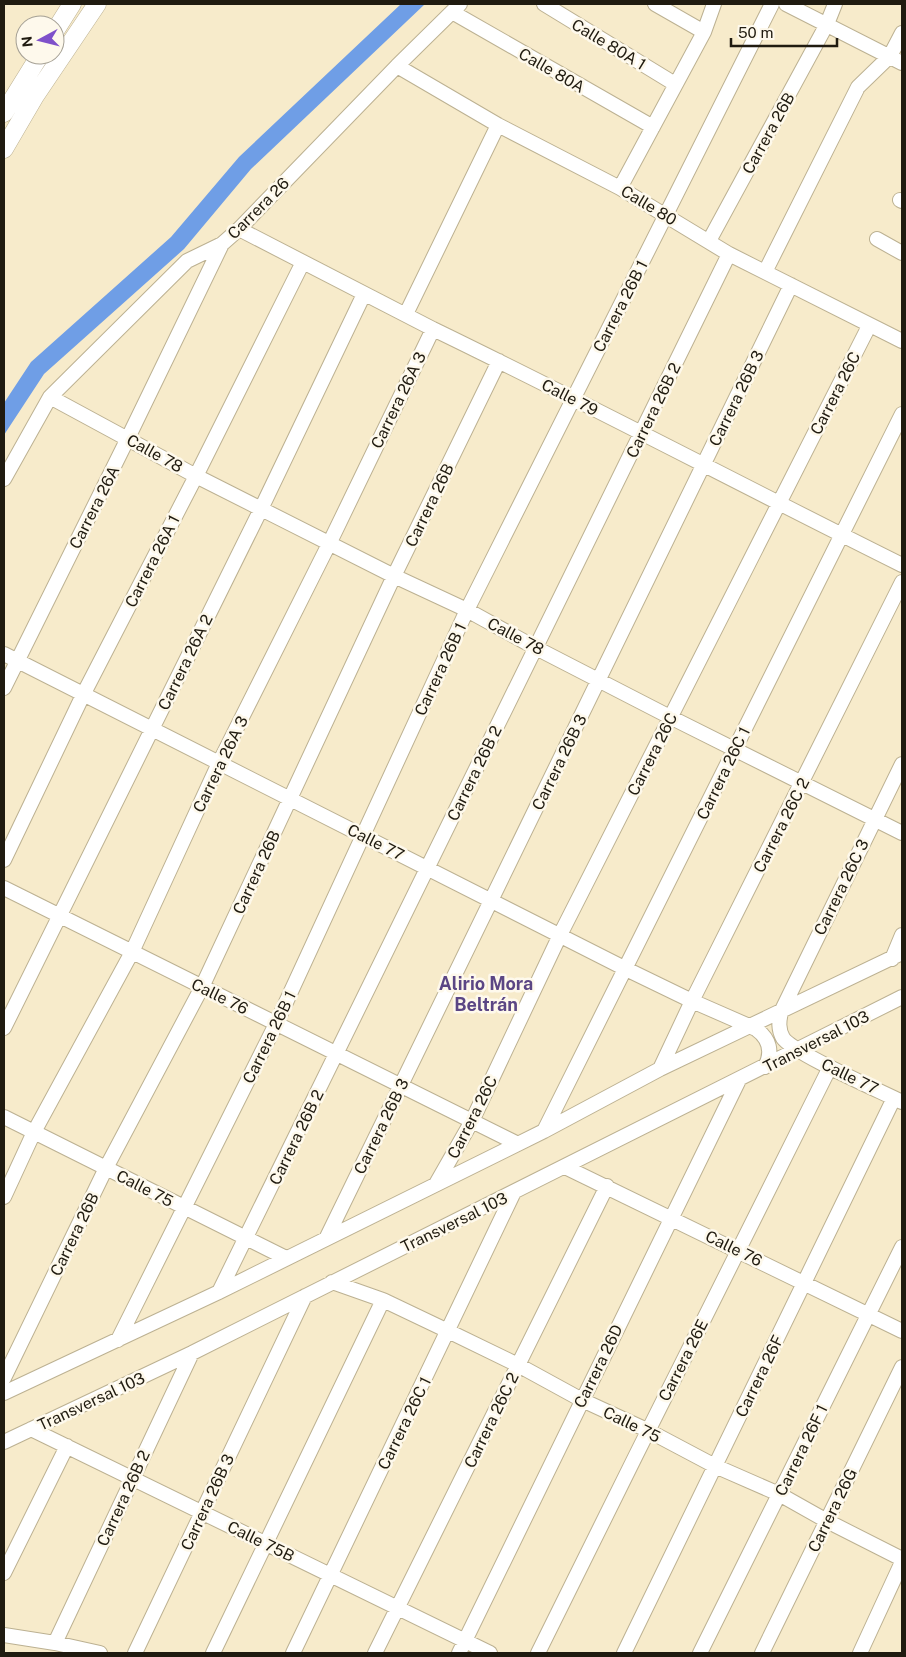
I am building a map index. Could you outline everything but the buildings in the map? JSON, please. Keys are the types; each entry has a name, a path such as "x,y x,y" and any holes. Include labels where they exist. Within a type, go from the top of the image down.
{"main road":[{"path":"65,15 72,4"},
{"path":"4,149 96,4"},
{"path":"4,113 34,65"}],"street":[{"name":"Calle 80A 1","path":"544,4 675,84"},
{"path":"655,4 704,32"},
{"path":"620,188 704,32 714,4"},
{"name":"Carrera 26B 1","path":"118,1340 276,1024 467,610 772,4"},
{"path":"786,4 896,60"},
{"name":"Carrera 26B","path":"708,241 827,24 835,4"},
{"name":"Carrera 26","path":"4,479 50,397 187,261 222,244 238,229 456,8"},
{"name":"Calle 80A","path":"456,8 653,127"},
{"path":"766,272 858,86 896,60 902,33"},
{"name":"Calle 80","path":"397,66 498,125 620,188 729,254 902,342"},
{"path":"406,314 498,125"},
{"name":"Calle 79","path":"238,229 432,329 902,565"},
{"path":"877,239 902,253"},
{"name":"Carrera 26A","path":"4,688 222,244"},
{"name":"Carrera 26B 2","path":"219,1292 729,254"},
{"name":"Carrera 26A 1","path":"4,860 83,695 196,476 303,262"},
{"name":"Carrera 26B 3","path":"326,1239 791,285"},
{"name":"Carrera 26A 2","path":"4,1028 364,294"},
{"name":"Carrera 26C","path":"436,1184 472,1121 560,935 869,326"},
{"name":"Carrera 26A 3","path":"4,1196 34,1132 132,952 219,763 330,542 432,329"},
{"name":"Carrera 26B","path":"4,1378 106,1168 202,986 394,576 499,361"},
{"name":"Calle 78","path":"50,397 260,509 467,610 670,717 902,832"},
{"name":"Carrera 26C 1","path":"544,1131 902,414"},
{"name":"Carrera 26C 2","path":"660,1070 692,1001 902,582"},
{"name":"Calle 77","path":"4,654 626,969 762,1034 769,1046 770,1053 766,1067"},
{"name":"Carrera 26C 3","path":"781,1012 902,764"},
{"name":"Calle 76","path":"4,888 518,1144"},
{"path":"4,1393 219,1292 544,1131 660,1070 897,956 902,935"},
{"name":"Transversal 103","path":"4,1442 192,1353 766,1067 902,997"},
{"name":"Calle 77","path":"781,1012 780,1030 790,1046 898,1100"},
{"name":"Carrera 26E","path":"538,1653 647,1430 739,1251 830,1067"},
{"name":"Carrera 26D","path":"462,1647 739,1080"},
{"name":"Carrera 26F","path":"624,1653 805,1283 898,1100"},
{"name":"Calle 75","path":"4,1117 286,1258"},
{"name":"Calle 76","path":"565,1167 902,1331"},
{"name":"Carrera 26C 2","path":"375,1653 607,1186"},
{"name":"Carrera 26C 1","path":"293,1653 514,1192"},
{"name":"Carrera 26F 1","path":"700,1653 902,1247"},
{"name":"Calle 75","path":"332,1282 383,1300 448,1331 715,1466 779,1494 827,1522 902,1560"},
{"name":"Carrera 26B 3","path":"135,1653 305,1296"},
{"path":"213,1653 383,1300"},
{"name":"Carrera 26B 2","path":"55,1643 192,1353"},
{"name":"Carrera 26G","path":"762,1653 902,1367"},
{"name":"Calle 75B","path":"31,1429 398,1608 462,1647 490,1653"},
{"path":"4,1572 67,1446"},
{"path":"860,1653 902,1560"},
{"path":"4,1635 55,1643 100,1653"}],"water":[{"path":"401,4 425,4 251,169 184,249 44,374 4,435 4,403 31,362 171,237 239,157"}],"district":[{"name":"Alirio Mora Beltrán","path":"486,994"}]}
